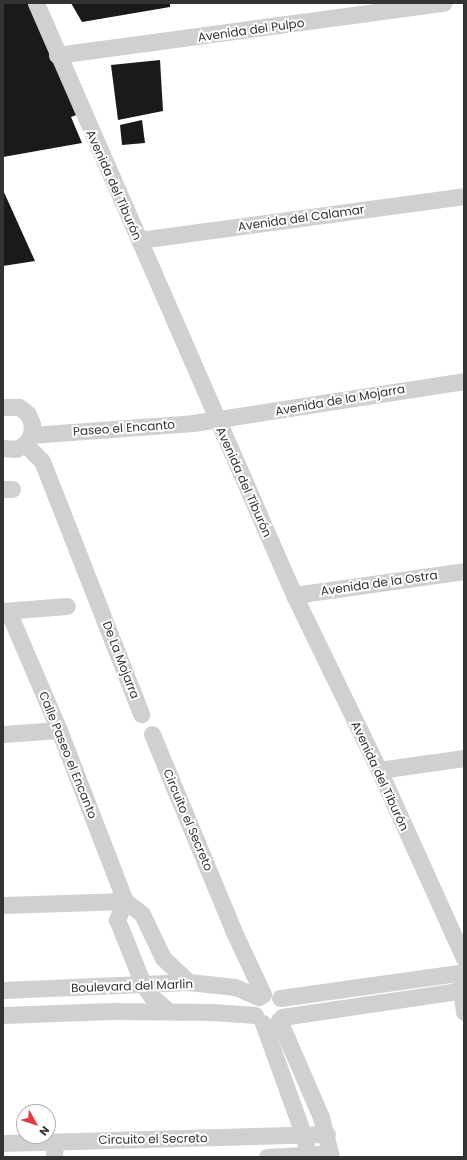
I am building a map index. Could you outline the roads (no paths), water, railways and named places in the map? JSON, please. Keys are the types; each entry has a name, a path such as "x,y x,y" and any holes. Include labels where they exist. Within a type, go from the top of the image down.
{"street":[{"name":"Avenida del Tiburón","path":"36,3 57,55 294,596 379,770 462,965 464,1012"},
{"name":"Avenida del Pulpo","path":"57,55 444,3"},
{"name":"Avenida del Calamar","path":"139,240 464,196"},
{"name":"Avenida de la Mojarra","path":"217,420 464,381"},
{"path":"3,407 19,407 28,414 32,424 28,439"},
{"name":"Paseo el Encanto","path":"3,448 16,449 28,439 217,420"},
{"name":"De La Mojarra","path":"28,439 42,461 142,714"},
{"name":"Avenida de la Ostra","path":"294,596 464,571"},
{"name":"Calle Paseo el Encanto","path":"67,606 6,611 59,730 125,901"},
{"path":"3,734 59,730"},
{"name":"Circuito el Secreto","path":"152,734 261,996"},
{"path":"379,770 464,758"},
{"path":"125,901 117,920 143,984 151,996 168,1011"},
{"path":"3,905 125,901 142,914 163,958 189,982"},
{"path":"280,998 362,987 462,965"},
{"name":"Boulevard del Marlin","path":"3,990 189,982 235,987 261,996"},
{"path":"362,987 367,1006"},
{"name":"Boulevard del Marlin","path":"3,1015 168,1011 270,1019 367,1006 462,990"},
{"path":"267,1157 331,1155 327,1134 270,1019 254,1009 261,996 275,994 280,998 284,1010 270,1019"},
{"path":"270,1019 304,1136 308,1156"},
{"name":"Circuito el Secreto","path":"3,1143 55,1150 327,1134"}]}
